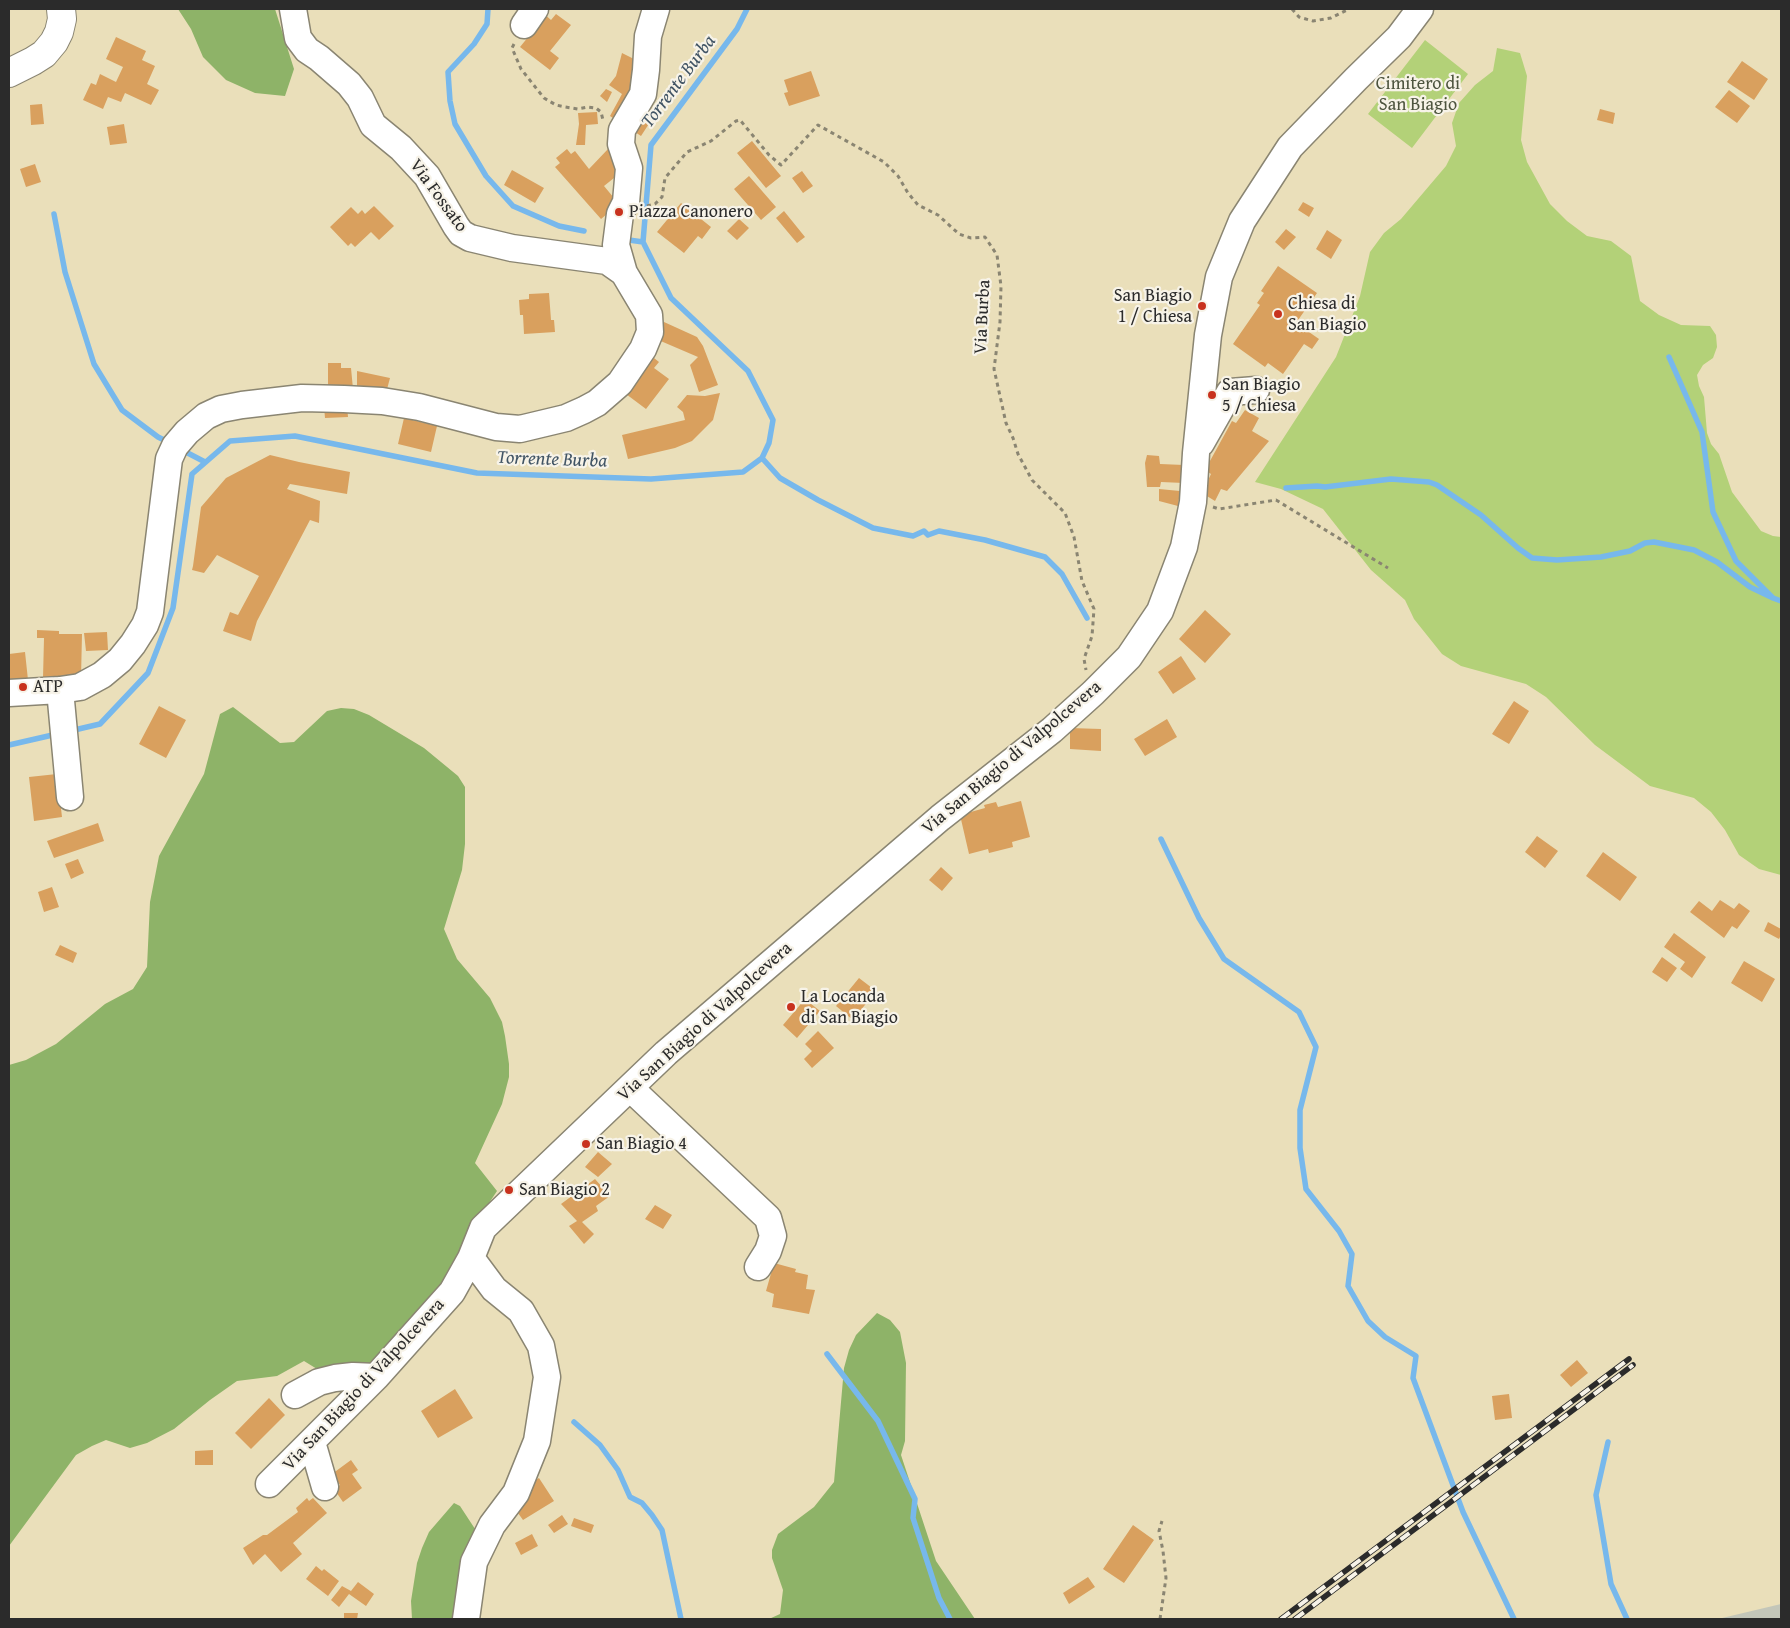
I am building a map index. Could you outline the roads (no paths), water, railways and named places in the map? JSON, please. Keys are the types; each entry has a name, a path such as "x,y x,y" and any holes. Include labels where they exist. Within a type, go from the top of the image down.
{"main road":[{"path":"9,73 44,54 54,42 59,32 62,9"}],"street":[{"name":"Via Fossato","path":"293,9 298,38 302,44 349,84 360,98 373,125 401,148 427,176 461,233 470,238 512,248 607,261 626,277"},
{"path":"9,693 61,702 80,687 102,675 120,660 133,644 145,625 150,612 169,459 175,446 187,432 206,416 221,409 302,398 382,401 419,407 496,427 520,429 566,418 584,410 609,394 620,383 643,349 650,332 649,315 626,277 616,245 620,214 626,202 629,168 621,144 622,130 643,94 648,36 656,9"},
{"name":"Via San Biagio di Valpolcevera","path":"269,1484 376,1377 452,1292 472,1258 483,1228 673,1046 910,843 1052,730 1129,657 1160,611 1184,547 1194,502 1196,453 1208,335 1219,277 1242,221 1290,147 1399,37 1420,9"},
{"path":"1196,453 1230,392 1256,390"},
{"path":"61,702 70,797"},
{"path":"630,1088 768,1218 773,1236 768,1251 758,1267"},
{"path":"466,1619 474,1562 492,1525 516,1494 537,1441 547,1377 541,1346 521,1311 494,1289 472,1258"},
{"path":"295,1395 319,1382 335,1378 352,1376 376,1377"},
{"path":"312,1442 325,1487"}],"waterway":[{"path":"488,9 487,24 474,44 448,72 450,101 455,124 486,176 513,206 559,226 584,231"},
{"name":"Torrente Burba","path":"70,731 100,724 148,673 173,608 192,474 230,441 295,436 477,473 651,479 743,472 762,458 769,443 773,420 748,371 671,298 643,242 651,145 737,29 747,9"},
{"path":"54,214 65,272 94,364 122,410 158,437 170,443"},
{"path":"629,240 643,242"},
{"path":"1669,357 1702,432 1713,512 1736,561 1773,598 1781,601"},
{"path":"180,449 205,462"},
{"path":"762,458 780,478 873,528 913,536 924,531 928,535 939,531 985,540 1045,557 1062,574 1087,618"},
{"path":"1286,488 1325,487 1391,479 1429,482 1437,485 1481,515 1532,558 1557,560 1601,557 1630,551 1645,543 1654,542 1694,550 1717,562 1750,587 1773,598"},
{"name":"Torrente Burba","path":"9,745 57,734"},
{"path":"1161,839 1199,918 1224,959 1299,1012 1316,1047 1300,1110 1300,1148 1306,1189 1339,1231 1352,1254 1348,1286 1368,1321 1385,1337 1416,1356 1413,1378 1463,1512 1514,1619"},
{"path":"827,1354 878,1421 915,1499 913,1518 939,1598 950,1619"},
{"path":"574,1422 600,1445 618,1470 630,1497 642,1503 662,1530 681,1619"},
{"path":"1608,1442 1596,1495 1611,1584 1627,1619"}],"railway":[{"path":"1281,1619 1629,1359"},
{"path":"1295,1619 1633,1365"}],"place":[{"name":"Piazza Canonero","path":"619,212"},
{"name":"San Biagio 1 / Chiesa","path":"1202,306"},
{"name":"Chiesa di San Biagio","path":"1278,314"},
{"name":"San Biagio 5 / Chiesa","path":"1212,395"},
{"name":"ATP","path":"23,687"},
{"name":"La Locanda di San Biagio","path":"791,1007"},
{"name":"San Biagio 4","path":"586,1144"},
{"name":"San Biagio 2","path":"509,1190"}],"park label":[{"name":"Cimitero di San Biagio","path":"1418,94"}]}
